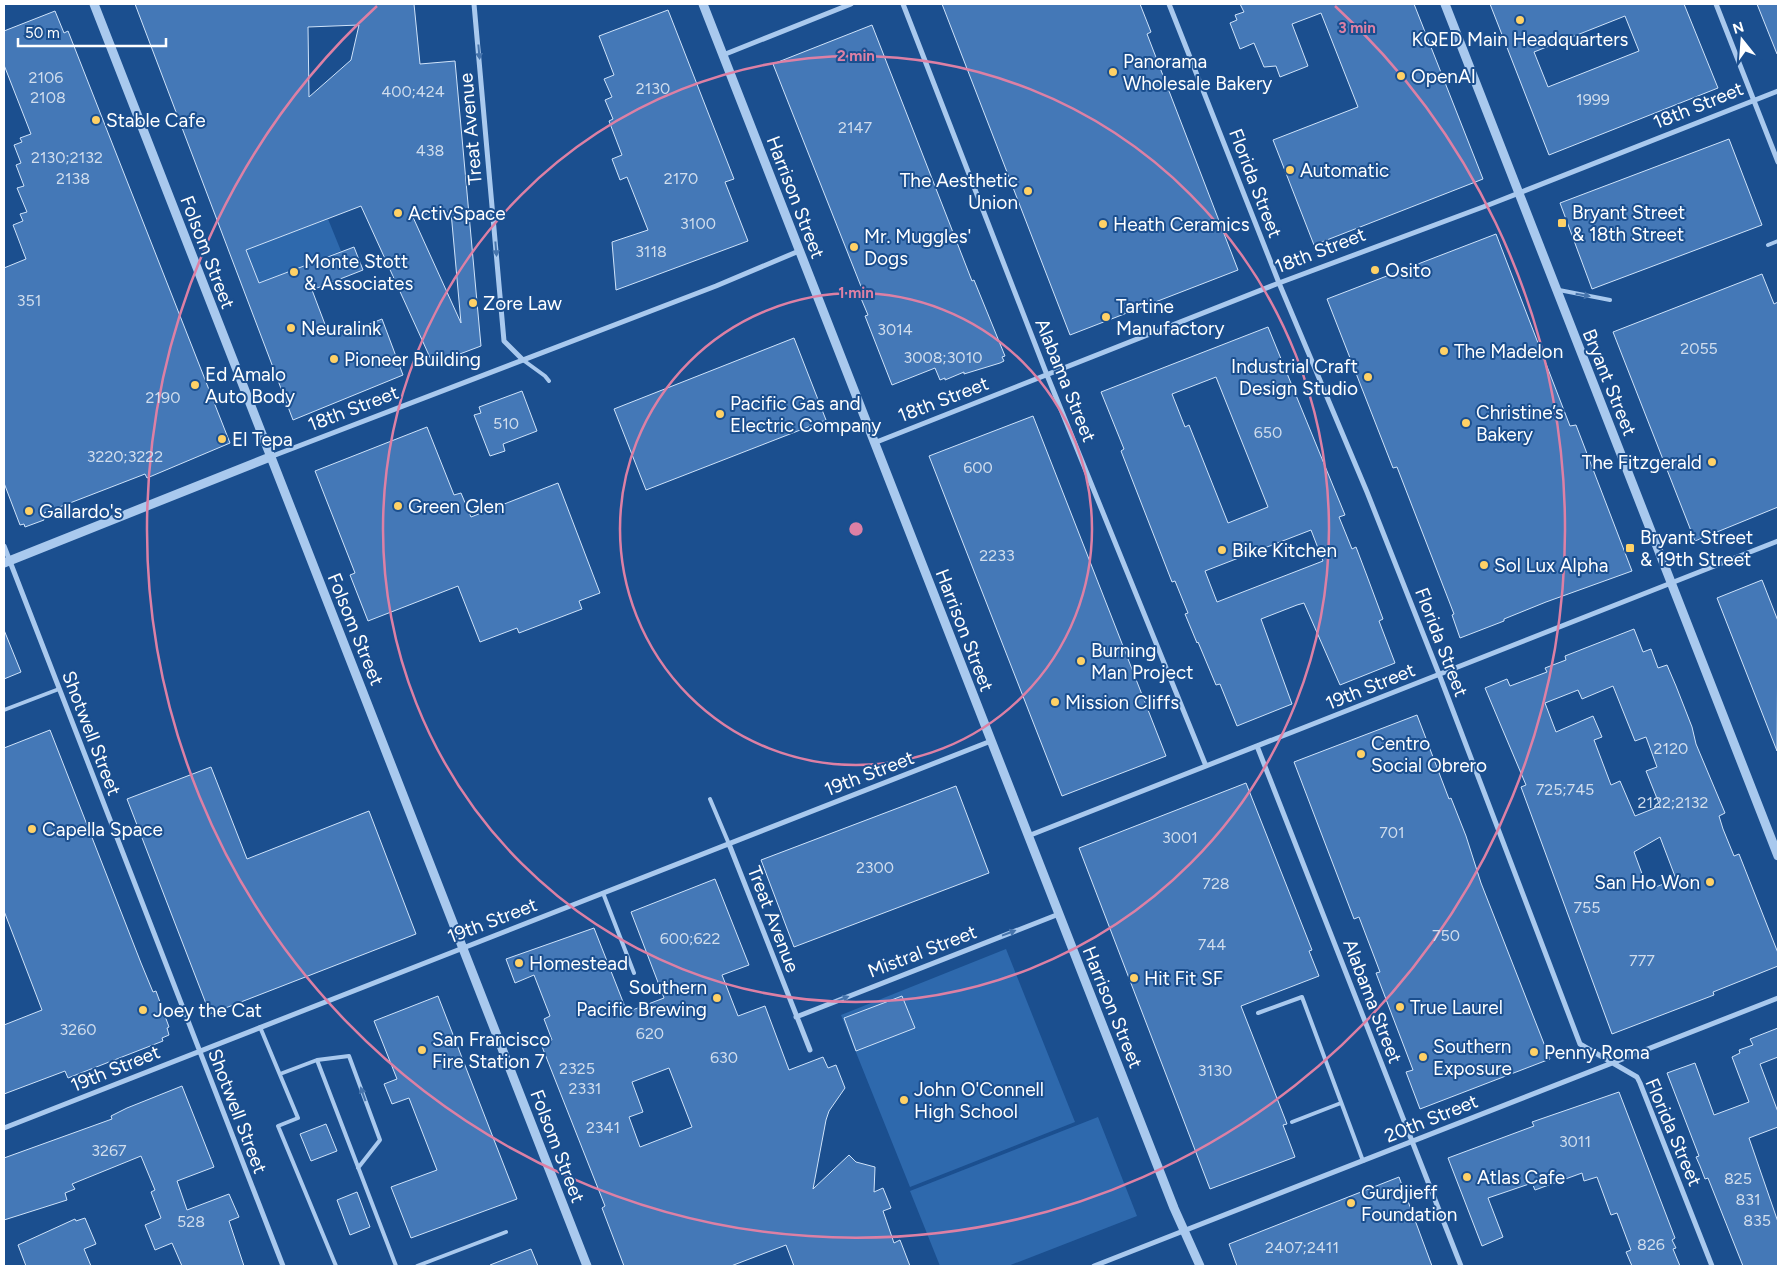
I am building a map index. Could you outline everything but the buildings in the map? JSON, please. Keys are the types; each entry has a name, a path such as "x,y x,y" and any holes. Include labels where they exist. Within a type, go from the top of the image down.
{"street":[{"name":"Folsom Street","path":"94,4 270,458 464,947 587,1266"},
{"name":"Treat Avenue","path":"474,4 504,341 523,360"},
{"name":"Harrison Street","path":"703,4 1028,836 1184,1231 1200,1266"},
{"path":"723,55 851,4"},
{"name":"Alabama Street","path":"903,4 1047,375 1206,766"},
{"name":"Florida Street","path":"1169,4 1279,283 1367,492 1439,674 1580,1044 1637,1077 1640,1082 1712,1266"},
{"name":"Bryant Street","path":"1444,4 1778,856"},
{"path":"1716,4 1778,162"},
{"name":"18th Street","path":"874,442 1279,283 1518,193 1778,91"},
{"name":"18th Street","path":"7,562 270,458 716,286 799,251"},
{"name":"19th Street","path":"1028,836 1778,541"},
{"name":"Shotwell Street","path":"4,546 7,562 59,689 283,1266"},
{"name":"19th Street","path":"4,1128 991,741"},
{"name":"Alabama Street","path":"1258,746 1461,1266"},
{"name":"Treat Avenue","path":"729,844 810,1050"},
{"name":"Mistral Street","path":"796,1016 1059,914"},
{"name":"20th Street","path":"1094,1266 1778,998"}],"lane":[{"path":"1768,245 1778,241"},
{"path":"1556,290 1610,300"},
{"name":"Treat Avenue","path":"523,360 549,381"},
{"path":"4,710 59,689"},
{"name":"Treat Avenue","path":"710,798 729,844"},
{"path":"603,893 634,973"},
{"path":"1258,1013 1302,997 1363,1161"},
{"path":"260,1027 298,1118 278,1126 336,1266"},
{"path":"280,1074 317,1060 349,1056 380,1140 358,1168"},
{"path":"317,1060 396,1266"},
{"path":"1292,1122 1341,1103"},
{"path":"417,1266 506,1232"}],"shaded area":[{"path":"328,219 341,251 259,283 246,250"},
{"path":"1006,949 1075,1122 910,1187 841,1015"},
{"path":"1098,1117 1137,1216 1008,1266 940,1266 910,1191"}],"place":[{"name":"KQED Main Headquarters","path":"1520,20"},
{"name":"Panorama Wholesale Bakery","path":"1113,72"},
{"name":"OpenAI","path":"1401,76"},
{"name":"Stable Cafe","path":"96,120"},
{"name":"Automatic","path":"1290,170"},
{"name":"The Aesthetic Union","path":"1028,191"},
{"name":"ActivSpace","path":"398,213"},
{"name":"Bryant Street & 18th Street","path":"1562,223"},
{"name":"Heath Ceramics","path":"1103,224"},
{"name":"Mr. Muggles' Dogs","path":"854,247"},
{"name":"Osito","path":"1375,270"},
{"name":"Monte Stott & Associates","path":"294,272"},
{"name":"Zore Law","path":"473,303"},
{"name":"Tartine Manufactory","path":"1106,317"},
{"name":"Neuralink","path":"291,328"},
{"name":"The Madelon","path":"1444,351"},
{"name":"Pioneer Building","path":"334,359"},
{"name":"Industrial Craft Design Studio","path":"1368,377"},
{"name":"Ed Amalo Auto Body","path":"195,385"},
{"name":"Pacific Gas and Electric Company","path":"720,414"},
{"name":"Christine’s Bakery","path":"1466,423"},
{"name":"El Tepa","path":"222,439"},
{"name":"The Fitzgerald","path":"1712,462"},
{"name":"Green Glen","path":"398,506"},
{"name":"Gallardo's","path":"29,511"},
{"name":"Bryant Street & 19th Street","path":"1630,548"},
{"name":"Bike Kitchen","path":"1222,550"},
{"name":"Sol Lux Alpha","path":"1484,565"},
{"name":"Burning Man Project","path":"1081,661"},
{"name":"Mission Cliffs","path":"1055,702"},
{"name":"Centro Social Obrero","path":"1361,754"},
{"name":"Capella Space","path":"32,829"},
{"name":"San Ho Won","path":"1710,882"},
{"name":"Homestead","path":"519,963"},
{"name":"Hit Fit SF","path":"1134,978"},
{"name":"Southern Pacific Brewing","path":"717,998"},
{"name":"True Laurel","path":"1400,1007"},
{"name":"Joey the Cat","path":"143,1010"},
{"name":"San Francisco Fire Station 7","path":"422,1050"},
{"name":"Penny Roma","path":"1534,1052"},
{"name":"Southern Exposure","path":"1423,1057"},
{"name":"John O'Connell High School","path":"904,1100"},
{"name":"Atlas Cafe","path":"1467,1177"},
{"name":"Gurdjieff Foundation","path":"1351,1203"}]}
